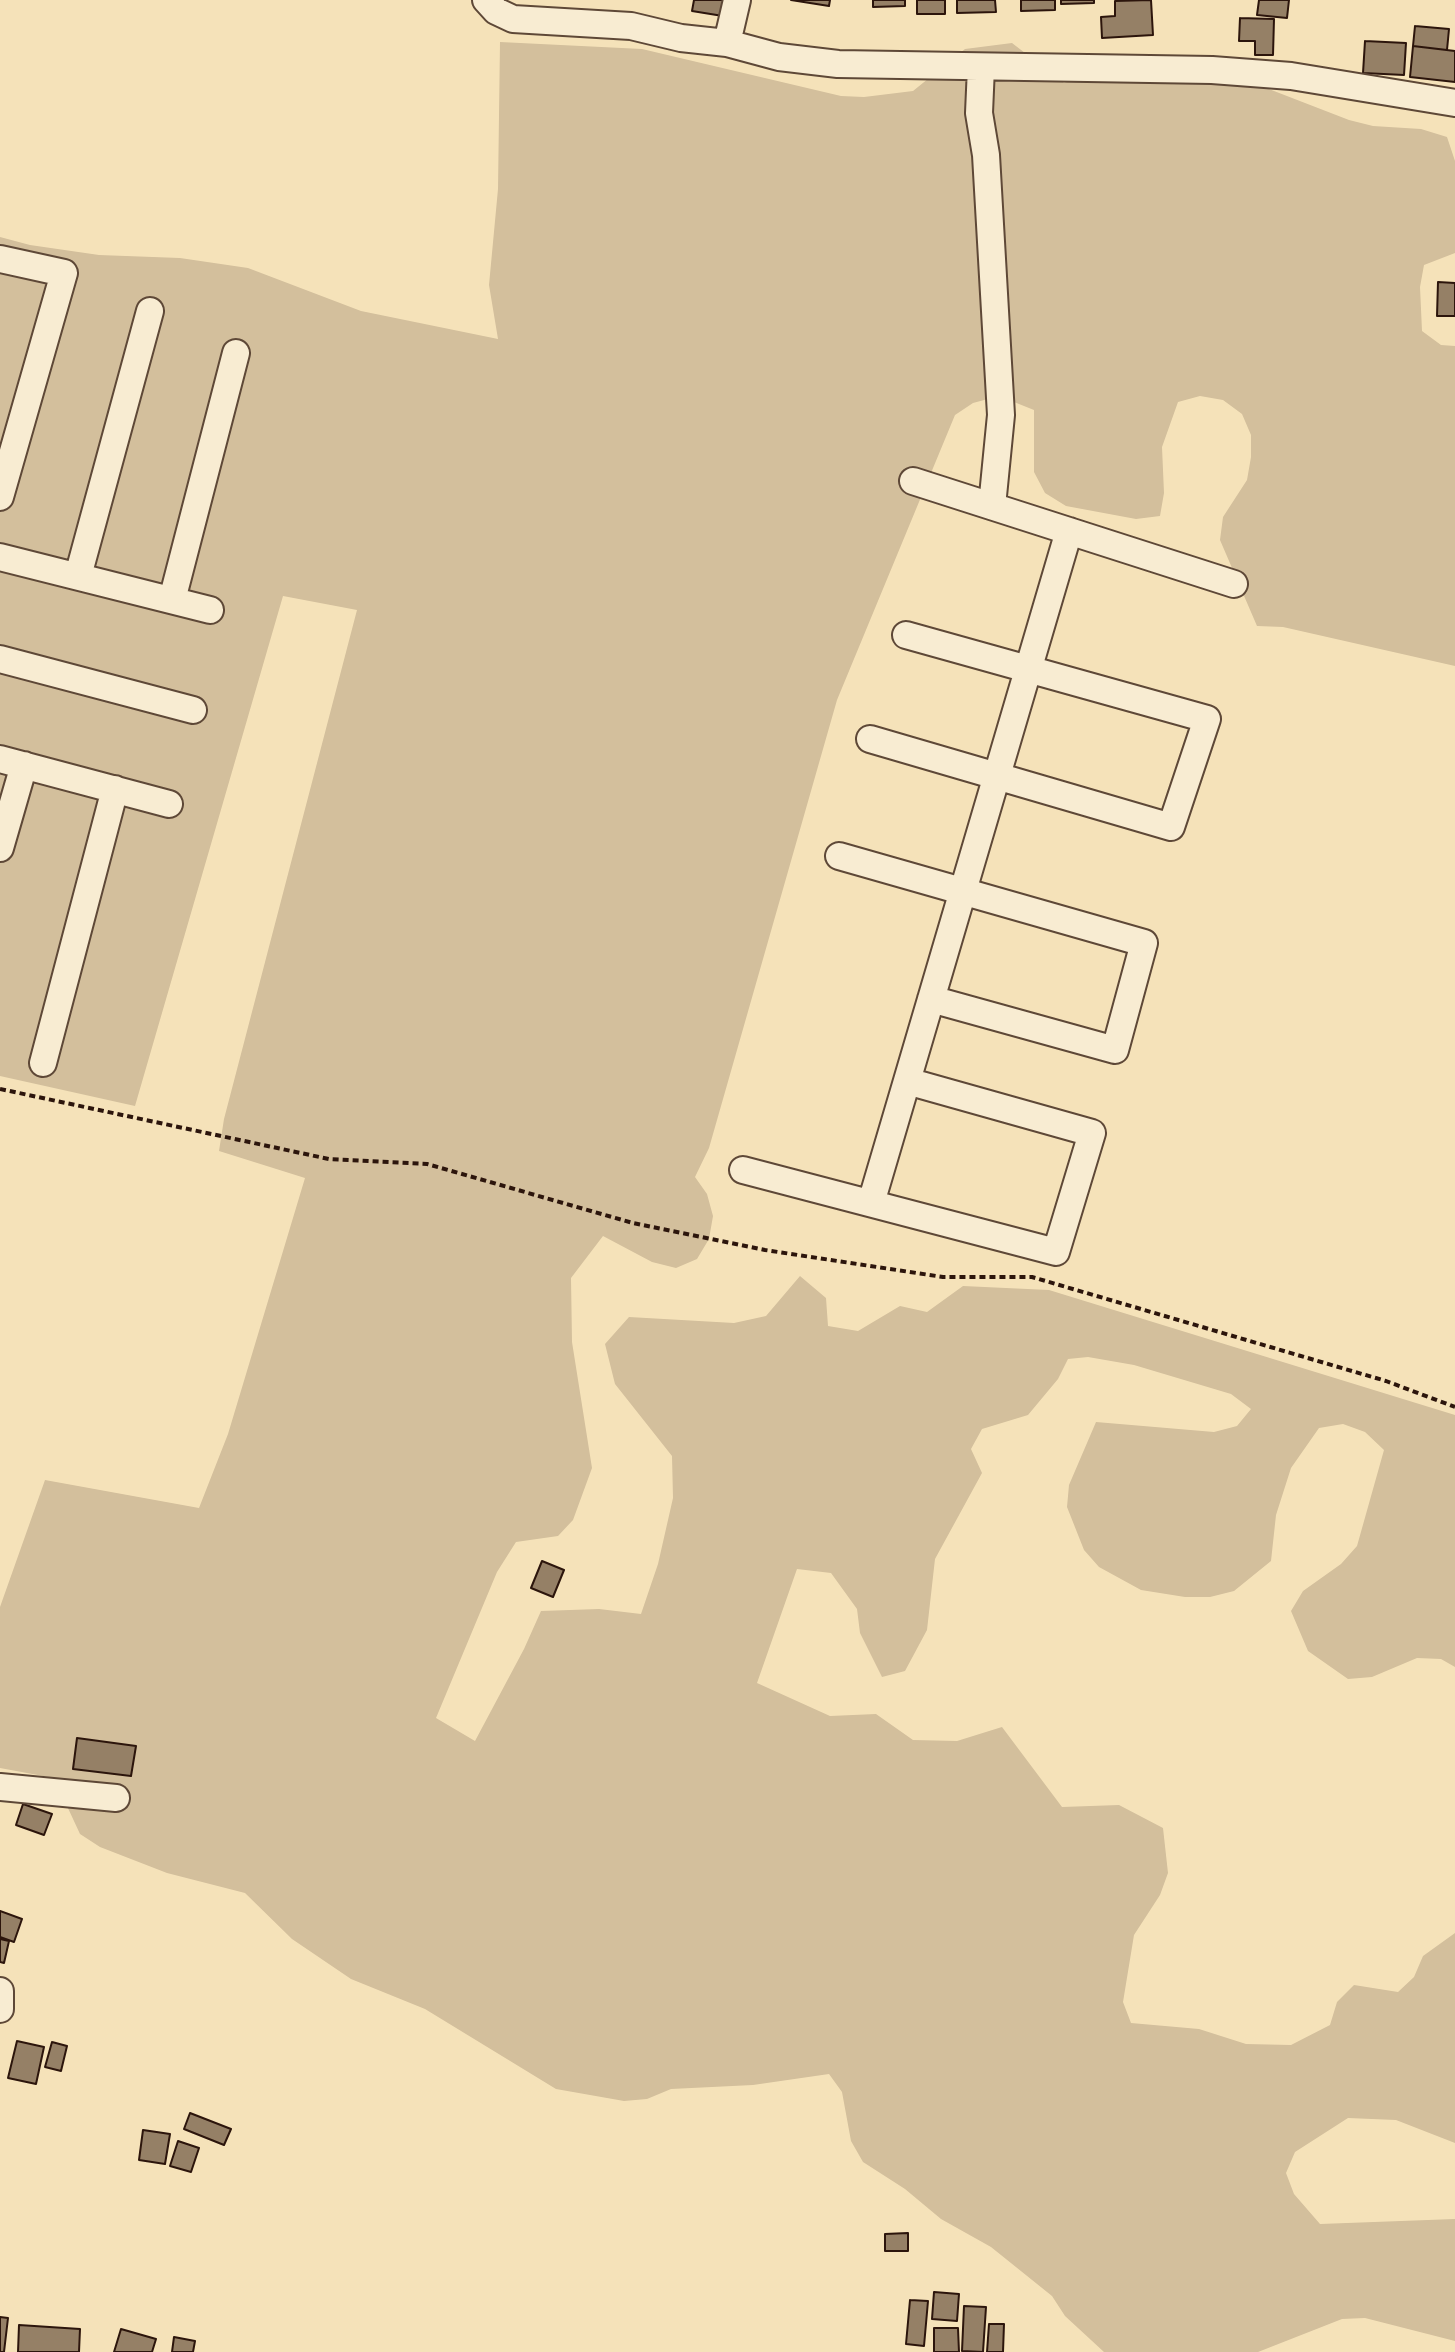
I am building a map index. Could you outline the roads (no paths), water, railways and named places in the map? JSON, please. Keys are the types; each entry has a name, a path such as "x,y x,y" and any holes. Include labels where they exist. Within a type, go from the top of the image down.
{"street":[{"path":"486,0 496,11 513,19 631,26 681,38 727,43 779,57 838,64 1244,73 1291,76 1455,103"},
{"path":"727,43 737,0"},
{"path":"981,67 979,113 987,168 1001,415 992,506"},
{"path":"0,259 64,273 0,497"},
{"path":"78,576 150,311"},
{"path":"172,600 236,353"},
{"path":"913,481 1234,584"},
{"path":"871,1203 1069,531"},
{"path":"0,557 210,610"},
{"path":"870,739 1171,827 1207,719 906,635"},
{"path":"0,659 193,710"},
{"path":"0,848 12,762 169,804"},
{"path":"43,1063 115,789"},
{"path":"839,856 1144,943 1115,1050 931,999"},
{"path":"743,1170 1056,1252 1092,1133 907,1081"},
{"path":"0,1787 116,1798"},
{"path":"0,1991 0,2009"}]}
